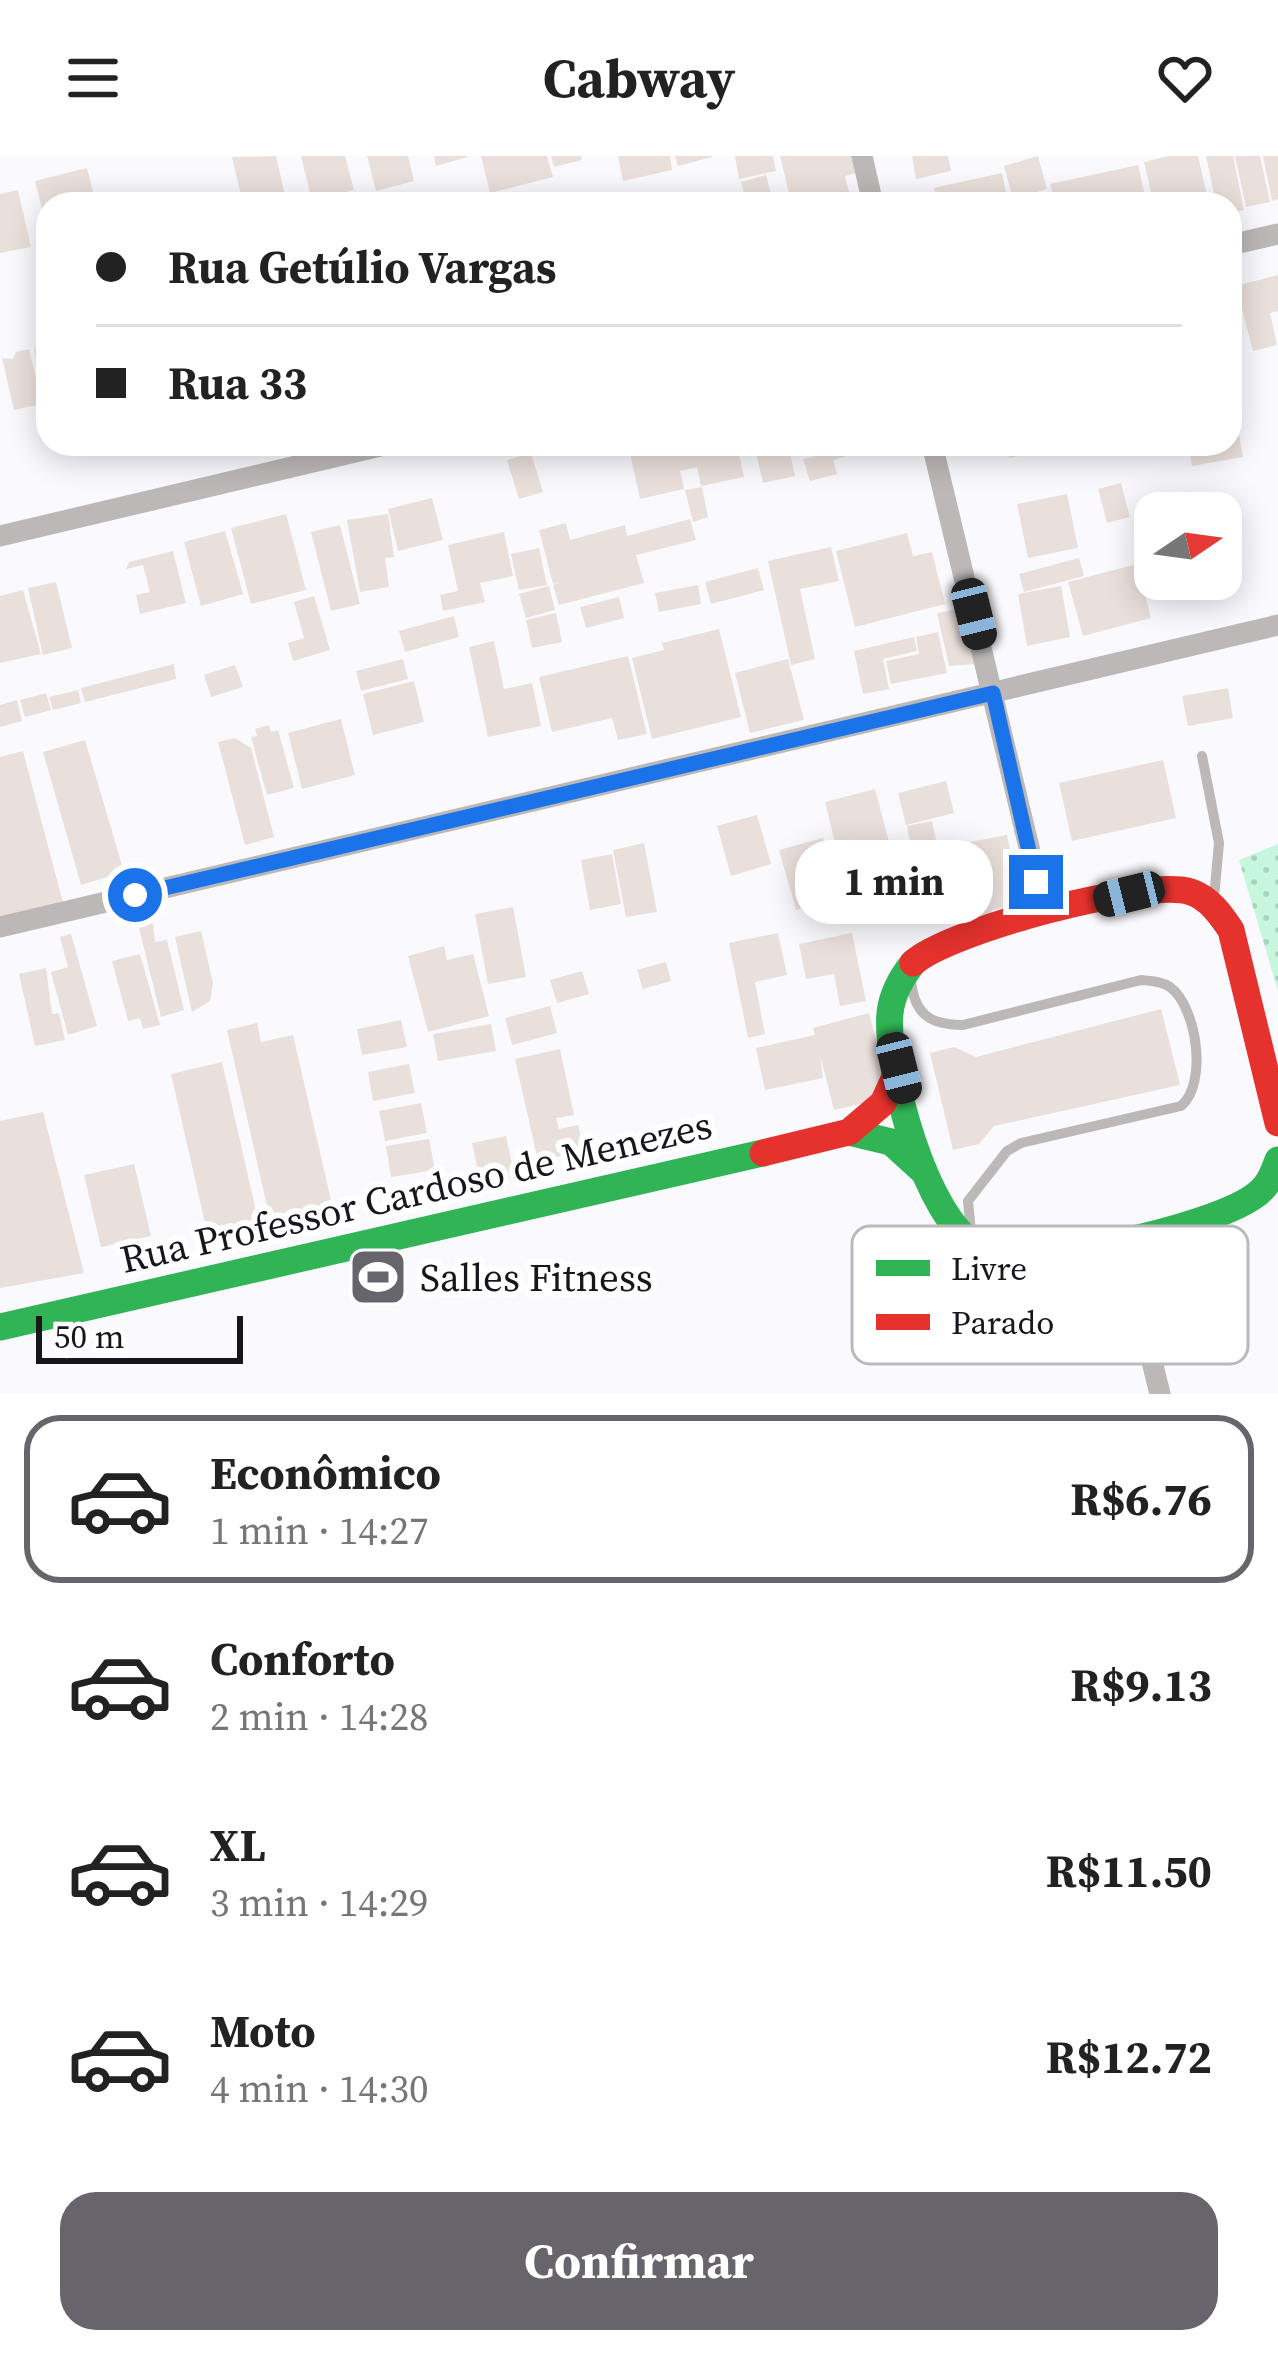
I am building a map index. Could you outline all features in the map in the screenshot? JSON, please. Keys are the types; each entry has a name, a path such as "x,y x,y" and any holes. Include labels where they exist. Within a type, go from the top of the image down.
{"street":[{"path":"862,156 870,192"},
{"path":"1242,242 1278,234"},
{"path":"0,536 338,456"},
{"path":"935,456 1036,882 1031,908 1022,921"},
{"path":"0,927 1278,625"},
{"path":"954,1226 938,1207 924,1172 892,1036 892,1005 912,965 939,944 1153,890 1186,891 1213,907 1231,930 1275,1081 1278,1123"},
{"path":"1244,979 1278,1009"},
{"path":"849,1132 883,1103 899,1068"},
{"path":"849,1132 891,1142 924,1172"},
{"name":"Rua Professor Cardoso de Menezes","path":"0,1328 849,1132"},
{"path":"1171,1226 1241,1205 1267,1186 1278,1160"},
{"path":"1153,1364 1160,1394"}],"lane":[{"path":"1202,756 1219,843 1213,907"},
{"path":"912,965 918,1010 928,1021 950,1025 1141,980 1157,981 1178,996 1198,1059 1195,1089 1181,1106 1021,1143 1006,1151 968,1201 971,1226"}],"green space":[{"path":"1278,844 1278,991 1239,860"}],"building":[{"path":"276,156 284,192 240,192 232,157"},
{"path":"301,156 345,156 354,190 310,192"},
{"path":"367,156 408,156 414,181 376,191"},
{"path":"434,156 467,156 467,157 436,166"},
{"path":"481,156 547,156 553,177 490,192"},
{"path":"551,156 581,156 582,160 554,167"},
{"path":"618,156 670,156 672,170 623,181"},
{"path":"675,156 712,156 712,157 678,166"},
{"path":"735,156 773,156 776,171 739,179"},
{"path":"780,156 856,156 860,172 845,176 849,192 789,192"},
{"path":"912,156 948,156 951,171 916,179"},
{"path":"1038,156 1047,189 1011,192 1004,166"},
{"path":"1198,156 1206,192 1151,192 1144,162"},
{"path":"1206,156 1233,156 1240,192 1214,192"},
{"path":"1235,156 1260,156 1270,202 1246,207"},
{"path":"1263,156 1278,156 1278,199 1272,201"},
{"path":"1138,165 1144,192 1052,192 1050,184"},
{"path":"87,168 93,192 38,192 35,181"},
{"path":"1002,173 1006,192 935,192 934,188"},
{"path":"766,175 770,192 744,192 741,182"},
{"path":"18,190 31,247 0,253 0,194"},
{"path":"1278,275 1278,311 1270,313 1277,345 1253,351 1242,309 1242,284"},
{"path":"29,349 36,405 14,410 2,358 13,359 16,352"},
{"path":"1242,452 1243,457 1192,466 1190,456 1242,456"},
{"path":"532,456 543,492 519,499 507,460"},
{"path":"631,456 740,456 744,477 701,486 697,467 680,471 684,489 640,499"},
{"path":"757,456 791,456 795,476 763,483"},
{"path":"847,456 833,460 837,474 810,481 803,459"},
{"path":"1121,483 1130,517 1107,523 1098,489"},
{"path":"702,487 708,517 693,522 685,490"},
{"path":"1067,494 1078,548 1028,558 1017,504"},
{"path":"432,498 443,540 398,551 388,509"},
{"path":"286,514 306,590 251,604 231,528"},
{"path":"388,514 394,557 385,558 389,587 360,592 347,520"},
{"path":"690,519 696,540 636,555 644,583 559,605 553,585 559,582 553,584 539,530 566,523 570,540 625,525 627,536"},
{"path":"340,525 360,604 331,611 311,532"},
{"path":"225,531 243,594 201,606 184,542"},
{"path":"504,532 513,576 480,583 485,602 443,611 440,595 458,591 448,545"},
{"path":"907,533 913,556 932,552 945,604 855,627 836,551"},
{"path":"831,547 839,581 800,589 815,659 791,665 768,561"},
{"path":"539,548 547,585 519,590 511,554"},
{"path":"173,551 186,603 140,614 136,595 150,592 143,565 126,569 129,562"},
{"path":"1079,558 1084,576 1024,592 1019,574"},
{"path":"1134,565 1134,600 1146,600 1151,618 1083,636 1068,582"},
{"path":"758,568 764,590 711,604 705,582"},
{"path":"56,582 72,648 43,655 28,588"},
{"path":"698,585 701,604 659,612 655,593"},
{"path":"549,586 555,610 526,618 519,594"},
{"path":"1061,586 1070,637 1027,646 1018,594"},
{"path":"23,590 41,654 0,663 0,596"},
{"path":"314,596 330,650 293,661 288,643 304,638 294,602"},
{"path":"619,597 624,618 586,628 580,607"},
{"path":"964,608 977,664 949,666 937,613"},
{"path":"556,613 562,642 532,648 526,620"},
{"path":"454,616 459,637 405,652 399,631"},
{"path":"719,629 741,717 652,739 632,658 664,650 662,643"},
{"path":"938,632 947,673 891,684 886,661 919,654 916,637"},
{"path":"914,637 917,651 883,659 889,689 863,694 854,651"},
{"path":"494,641 504,689 532,683 541,726 488,737 469,647"},
{"path":"628,656 647,734 618,740 612,718 552,732 539,677"},
{"path":"403,659 408,679 361,691 356,671"},
{"path":"788,659 804,720 750,733 735,673"},
{"path":"174,664 176,679 85,702 81,688"},
{"path":"235,665 243,687 211,697 204,675"},
{"path":"414,681 424,722 373,735 363,694"},
{"path":"1228,688 1233,718 1188,726 1182,696"},
{"path":"78,690 81,703 53,710 49,697"},
{"path":"46,693 51,710 25,717 20,700"},
{"path":"17,700 22,721 0,727 0,705"},
{"path":"341,719 355,775 302,789 288,733"},
{"path":"269,725 271,732 278,730 294,788 267,795 251,737 257,736 255,729"},
{"path":"235,738 251,748 274,837 245,845 218,742"},
{"path":"85,740 124,872 81,885 43,752"},
{"path":"23,751 63,903 0,920 0,757"},
{"path":"1163,760 1176,818 1072,841 1059,783"},
{"path":"946,781 954,813 906,825 898,793"},
{"path":"875,789 889,842 838,855 825,802"},
{"path":"757,815 771,864 731,876 717,826"},
{"path":"932,821 949,903 861,924 846,865 908,850 919,890 907,826"},
{"path":"1007,835 1021,904 966,921 950,846"},
{"path":"823,838 839,898 796,910 779,850"},
{"path":"644,843 657,912 626,917 613,850"},
{"path":"612,854 621,904 590,910 581,860"},
{"path":"513,907 526,977 488,984 475,914"},
{"path":"152,917 155,942 167,940 184,1010 161,1017 137,920"},
{"path":"201,931 213,983 210,1001 192,1012 175,937"},
{"path":"778,933 787,975 755,982 765,1034 748,1038 729,943"},
{"path":"852,933 866,1001 840,1006 834,974 806,979 799,944"},
{"path":"71,934 97,1026 68,1035 51,972 68,967 60,937"},
{"path":"444,946 447,960 473,954 489,1016 428,1032 408,956"},
{"path":"140,954 160,1025 143,1029 140,1018 128,1021 112,961"},
{"path":"666,962 671,981 643,989 637,970"},
{"path":"46,968 52,1014 59,1013 65,1040 35,1046 19,974"},
{"path":"582,971 589,994 557,1003 550,980"},
{"path":"550,1006 557,1033 512,1045 505,1018"},
{"path":"1161,1009 1180,1085 994,1126 979,1144 953,1150 930,1053 954,1047 976,1057"},
{"path":"869,1013 891,1097 834,1110 820,1055 823,1078 765,1090 756,1048 815,1035 813,1028"},
{"path":"401,1020 407,1047 362,1055 357,1029"},
{"path":"257,1023 261,1042 293,1035 334,1213 272,1228 227,1030"},
{"path":"491,1024 496,1051 438,1061 433,1034"},
{"path":"560,1049 574,1115 556,1118 559,1129 578,1125 584,1151 538,1161 515,1059"},
{"path":"222,1062 259,1224 208,1236 171,1074"},
{"path":"409,1064 415,1093 373,1101 368,1072"},
{"path":"421,1103 427,1133 385,1141 379,1111"},
{"path":"43,1112 84,1273 0,1288 0,1121"},
{"path":"506,1136 515,1178 481,1185 472,1143"},
{"path":"429,1139 435,1170 391,1177 386,1146"},
{"path":"134,1164 151,1236 101,1247 84,1175"}],"traffic: fast":[{"path":"913,963 898,986 890,1013 894,1069 926,1176 955,1226"},
{"path":"849,1132 891,1142 924,1172"},
{"path":"0,1327 763,1153"},
{"path":"1182,1226 1253,1197 1269,1181 1278,1160"}],"traffic: jam":[{"path":"913,963 965,936 1048,910 1134,892 1191,892 1214,908 1231,930 1278,1123"},
{"path":"763,1153 849,1132 883,1103 899,1068"}],"place":[{"name":"Salles Fitness","path":"378,1277"}],"route":[{"path":"135,895 993,693 1036,882"}]}
